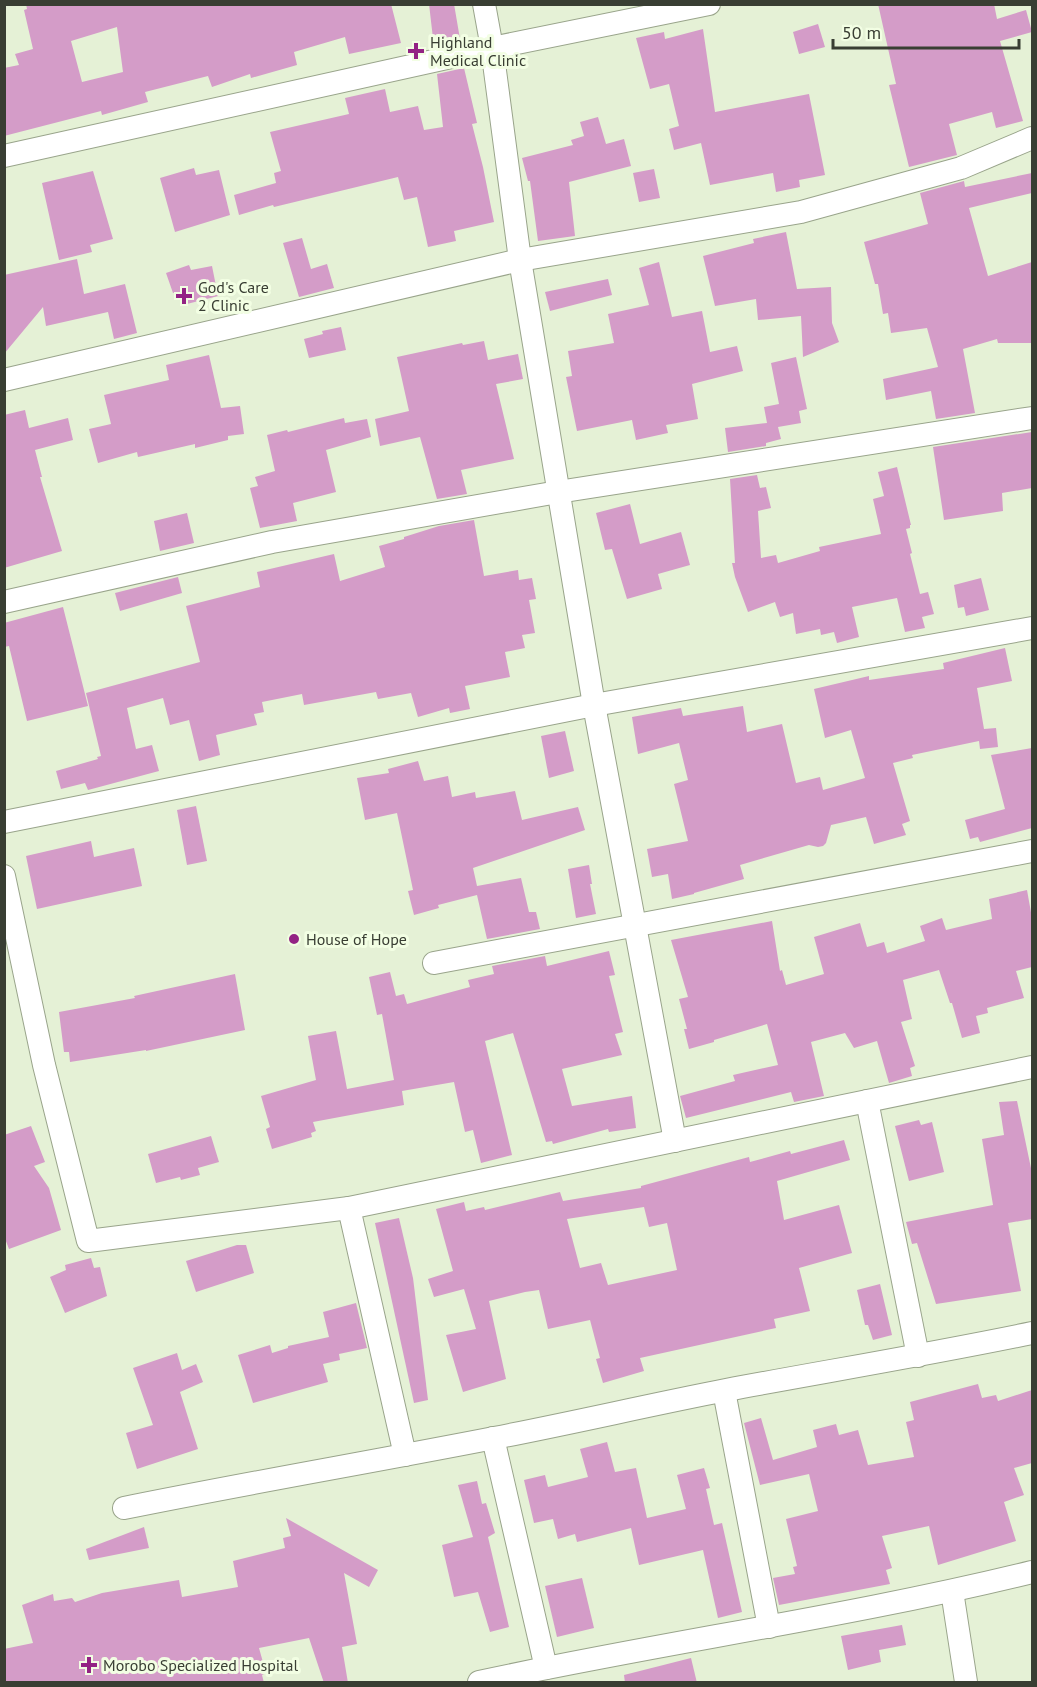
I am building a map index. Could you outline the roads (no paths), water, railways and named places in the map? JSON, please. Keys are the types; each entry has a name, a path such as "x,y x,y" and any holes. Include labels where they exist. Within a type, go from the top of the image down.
{"street":[{"path":"484,4 520,260 558,492 594,705 675,1141"},
{"path":"4,156 492,48 709,4"},
{"path":"4,380 520,260 801,212 961,168 1032,138"},
{"path":"4,602 272,542 558,492 1032,418"},
{"path":"4,822 594,705 1032,628"},
{"path":"434,963 1032,851"},
{"path":"4,876 44,1065 88,1241 349,1208 1032,1067"},
{"path":"867,1101 918,1356"},
{"path":"349,1208 405,1455"},
{"path":"124,1508 1032,1333"},
{"path":"724,1391 769,1627"},
{"path":"493,1438 546,1668"},
{"path":"479,1683 546,1668 952,1592 1032,1572"},
{"path":"952,1592 966,1683"}],"place":[{"name":"Highland Medical Clinic","path":"416,51"},
{"name":"God's Care 2 Clinic","path":"184,296"},
{"name":"House of Hope","path":"294,939"},
{"name":"Morobo Specialized Hospital","path":"89,1665"}]}
